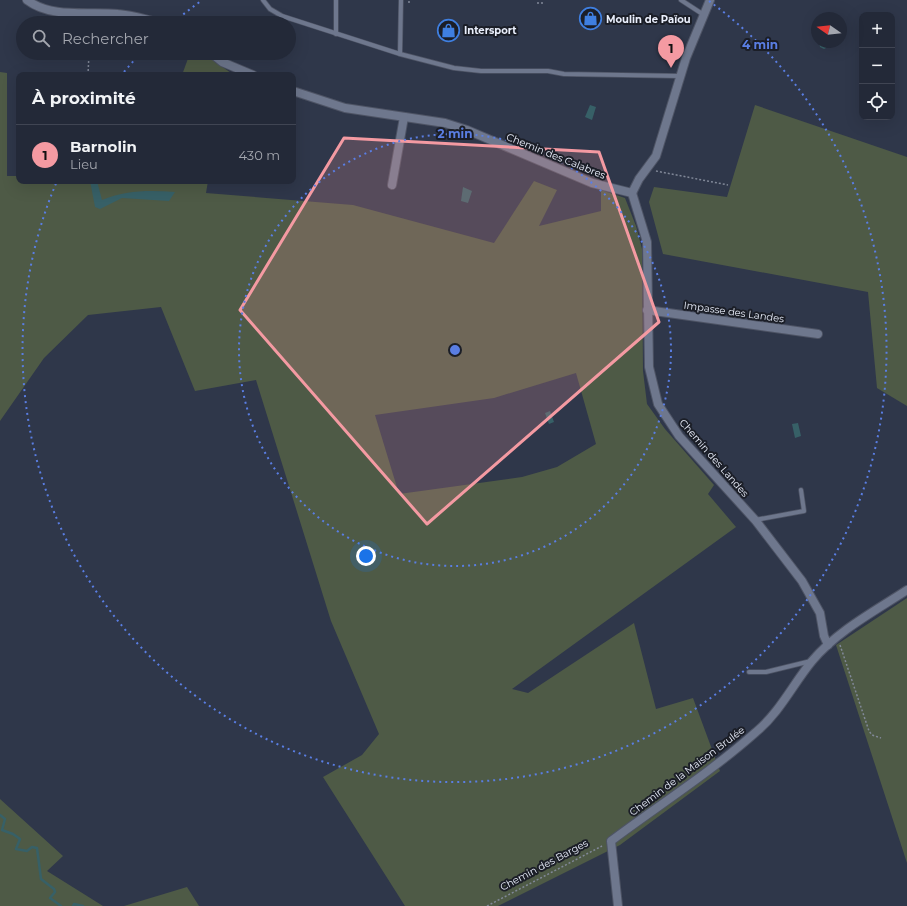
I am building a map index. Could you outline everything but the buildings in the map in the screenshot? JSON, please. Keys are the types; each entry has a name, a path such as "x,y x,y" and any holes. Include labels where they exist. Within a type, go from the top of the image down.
{"street":[{"path":"27,0 44,9 60,12 119,14 128,16"},
{"path":"632,193 656,156 680,76 710,0"},
{"path":"220,60 246,72"},
{"name":"Chemin des Calabres","path":"296,92 345,108 445,123 467,130 592,183 632,193"},
{"path":"392,185 404,117"},
{"name":"Chemin des Landes","path":"632,193 647,242 649,367 658,404 679,436 755,520 802,581 820,613 824,636 828,645"},
{"name":"Impasse des Landes","path":"647,310 818,334"},
{"path":"828,645 907,590"},
{"name":"Chemin de la Maison Brulée","path":"611,841 732,753 757,731 779,709 812,661 828,645"},
{"path":"611,841 618,906"}],"lane":[{"path":"336,0 336,34"},
{"path":"400,54 401,0"},
{"path":"681,0 705,15"},
{"path":"264,1 275,13 282,16"},
{"path":"296,21 400,54 454,68 481,71 548,71 564,74 680,76"},
{"path":"755,520 804,511 800,490"},
{"path":"749,672 766,672 812,661"}],"path":[{"path":"537,3 543,3"},
{"path":"88,72 89,60"},
{"path":"646,170 728,185"},
{"path":"837,638 869,731 872,735 882,738"},
{"name":"Chemin des Barges","path":"487,906 611,841"}],"highlighted area":[{"path":"344,138 599,152 659,322 427,524 240,310"}],"shaded area":[{"path":"187,60 213,60 230,72 183,72"},
{"path":"0,72 7,73 7,176 16,176 16,184 208,184 206,193 353,205 494,243 534,181 557,190 539,226 601,211 601,190 625,198 636,226 642,249 643,371 647,404 665,429 714,485 708,494 736,527 512,689 528,693 634,623 656,709 693,698 720,771 620,845 498,906 405,906 323,777 362,755 379,734 331,621 256,380 195,391 161,307 88,315 44,358 0,421","holes":["576,373 596,444 557,467 522,477 399,494 375,415 494,398"]},
{"path":"590,105 596,107 592,120 585,117"},
{"path":"755,105 907,157 907,406 877,388 868,292 663,254 649,202 654,187 727,197"},
{"path":"91,184 98,184 102,200 120,194 138,192 175,192 169,201 122,198 100,209 95,207"},
{"path":"463,187 472,191 468,203 461,201"},
{"path":"550,411 554,422 549,424 545,413"},
{"path":"798,423 801,436 795,438 792,424"},
{"path":"907,598 907,863 836,645"},
{"path":"0,799 63,856 47,871 103,906 0,906"},
{"path":"187,887 199,906 124,906"}],"waterway":[{"path":"0,815 5,819 2,830 13,834 20,839 16,849 27,851 32,847 37,848 41,879 54,889 55,892 50,898 61,906"},
{"path":"73,906 74,904 83,906"}],"place":[{"name":"Moulin de Païou","path":"591,19"},
{"name":"Intersport","path":"449,30"},
{"name":"Barnolin","path":"671,68"}]}
